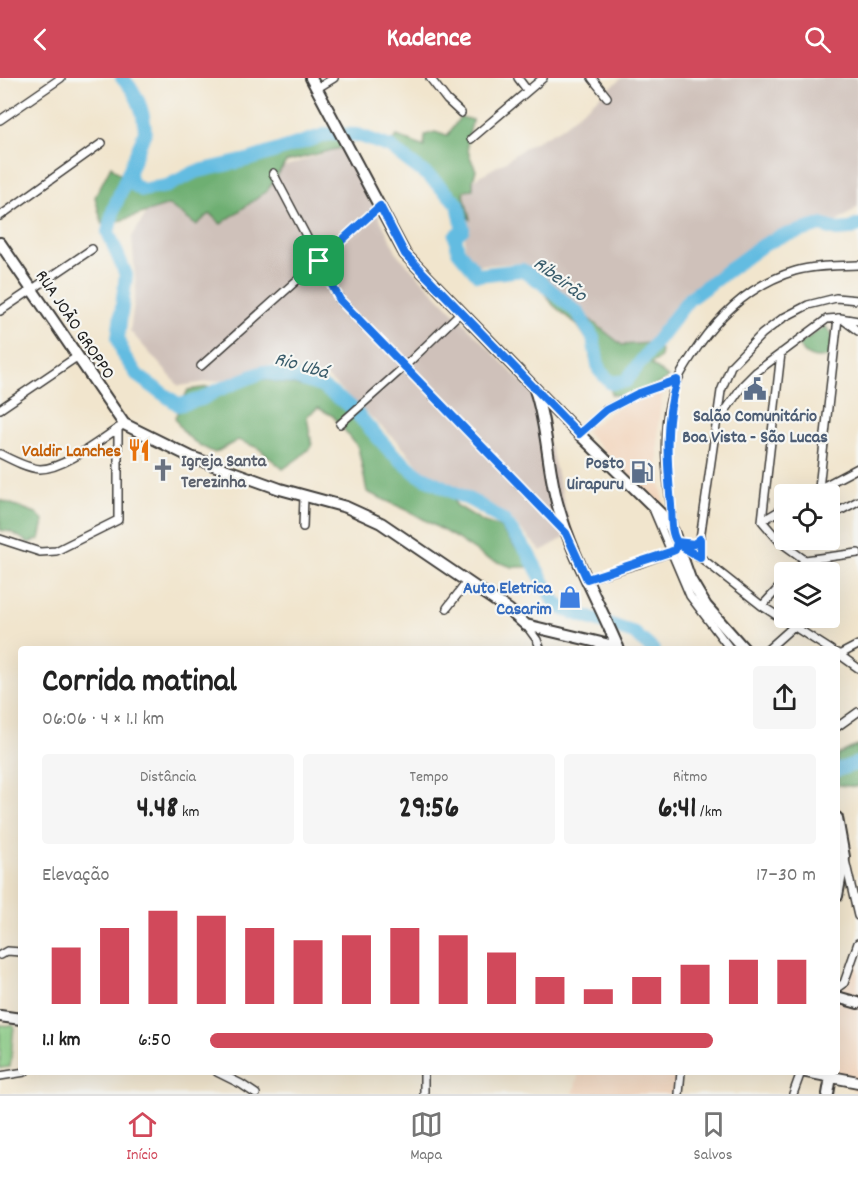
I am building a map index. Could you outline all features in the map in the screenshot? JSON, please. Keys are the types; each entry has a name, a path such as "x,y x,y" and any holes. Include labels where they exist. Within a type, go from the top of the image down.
{"main road":[{"path":"311,78 405,254 579,434 666,520 673,531 690,579 706,606 741,646"},
{"name":"RUA JOÃO GROPPO","path":"0,243 78,356 121,426"},
{"path":"534,387 542,411 549,465 566,533 617,645"},
{"path":"546,430 554,422 561,420 568,422"},
{"path":"121,426 191,457 304,496 346,507 381,523 509,610 526,625 617,645"},
{"path":"840,835 844,857 840,879"},
{"path":"840,998 858,1003"},
{"path":"0,1016 18,1019"},
{"path":"819,1075 858,1082"},
{"path":"828,1094 831,1077"}],"street":[{"path":"0,120 61,78"},
{"path":"316,89 334,78"},
{"path":"430,78 447,100 461,113"},
{"path":"519,78 527,90"},
{"path":"471,139 543,78"},
{"path":"592,78 607,97"},
{"path":"0,216 102,144"},
{"path":"273,173 340,300 566,533"},
{"path":"201,366 380,206"},
{"path":"0,311 92,249"},
{"path":"673,531 667,460 667,424 670,403 677,380 712,327 732,305 759,287 794,271 820,266 858,265"},
{"path":"700,557 700,539 721,391 731,366 762,334 783,318 808,304 836,298 858,300"},
{"path":"339,424 360,408 461,312"},
{"path":"839,318 858,331"},
{"path":"819,484 839,318"},
{"path":"717,422 743,385 756,372 827,319 858,321"},
{"path":"762,521 781,353"},
{"path":"0,409 78,356"},
{"path":"579,434 606,410 637,394 677,380"},
{"path":"0,454 18,463 39,469 57,467 121,426"},
{"path":"0,539 40,552 56,551 118,520 121,426"},
{"path":"827,484 858,468"},
{"path":"303,527 304,496"},
{"path":"840,511 858,501"},
{"path":"543,510 554,511 557,504"},
{"path":"652,507 677,547 690,596 727,646"},
{"path":"762,521 774,514"},
{"path":"762,521 774,533"},
{"path":"587,579 677,547 694,544 700,539"},
{"path":"677,547 700,557 774,614"},
{"path":"793,550 805,560 858,554"},
{"path":"447,608 467,582"},
{"path":"762,606 774,593"},
{"path":"526,625 539,646"},
{"path":"772,646 792,628"},
{"path":"797,628 825,646"},
{"path":"840,653 858,645"},
{"path":"840,655 858,668"},
{"path":"840,725 858,712"},
{"path":"844,857 858,916"},
{"path":"840,986 844,983 858,943"},
{"path":"0,955 7,951 18,952"},
{"path":"0,1076 18,1073"},
{"path":"223,1075 256,1094"},
{"path":"424,1075 424,1094"},
{"path":"679,1094 681,1075"},
{"path":"795,1092 800,1075"}],"shaded area":[{"path":"622,78 858,78 858,207 834,224 795,228 712,274 650,343 622,345 579,311 547,279 521,263 478,265 465,249 465,184 561,128"},
{"path":"344,147 398,255 531,392 546,430 573,539 566,537 541,551 511,519 423,471 398,442 326,376 271,365 230,379 179,386 130,331 136,289 132,237 147,212"},
{"path":"663,387 658,425 658,466 665,512 585,431 619,407"},
{"path":"858,952 858,1092 828,1075 840,1075 840,990 844,987"},
{"path":"578,1075 678,1075 675,1094 573,1094"}],"green space":[{"path":"460,117 473,120 467,145 476,170 473,189 463,191 470,219 389,144 397,136 424,147 425,135 435,132 447,136"},
{"path":"334,134 344,147 286,162 267,191 221,224 210,214 196,225 169,205 116,222 102,224 95,197 111,166 147,195 191,173"},
{"path":"547,279 579,311 622,345 650,343 661,350 660,358 651,364 669,378 633,394 618,396 611,394 611,383 599,377 590,357 590,344 578,326 553,305 540,286 541,282"},
{"path":"825,326 832,334 830,356 815,358 808,355 798,345"},
{"path":"263,379 315,389 344,409 414,479 453,493 456,505 484,522 500,527 514,546 535,567 512,567 486,558 411,512 367,492 358,447 333,416 318,408 307,416 312,446 283,469 258,448 238,440 215,453 208,450 187,435 175,418 188,390"},
{"path":"0,500 36,513 44,521 40,539 29,543 11,532 0,530"},
{"path":"858,745 858,787 840,785 840,754"},
{"path":"0,1025 14,1026 10,1067 0,1068"}],"waterway":[{"name":"Rio Ubá","path":"122,78 139,103 145,132 114,208 108,232 126,275 118,338 124,356 138,376 179,405 202,399 263,372 297,378 321,386 350,406 391,452 417,474 478,504 504,521 528,553 553,600 563,609 634,633 649,646"},
{"name":"Ribeirão","path":"129,173 130,182 142,190 167,186 195,172 251,159 328,134 358,135 390,147 432,179 458,204 463,229 455,236 458,251 478,275 522,270 541,282 578,313 593,338 599,370 611,383 626,381 689,299 760,247 779,237 821,225 837,230 850,229 858,225"},
{"name":"Rio Ubá","path":"840,769 858,763"}],"place":[{"name":"Salão Comunitário Boa Vista - São Lucas","path":"755,389"},
{"name":"Valdir Lanches","path":"139,450"},
{"name":"Igreja Santa Terezinha","path":"163,470"},
{"name":"Posto Uirapuru","path":"642,472"},
{"name":"Auto Eletrica Casarim","path":"570,597"}],"route":[{"path":"319,261 340,300 566,533 587,579 675,550 677,542 687,545 698,543 700,539 700,557 677,542 673,531 667,460 667,424 677,380 637,394 606,410 579,434 405,254 380,206 319,261"}]}
